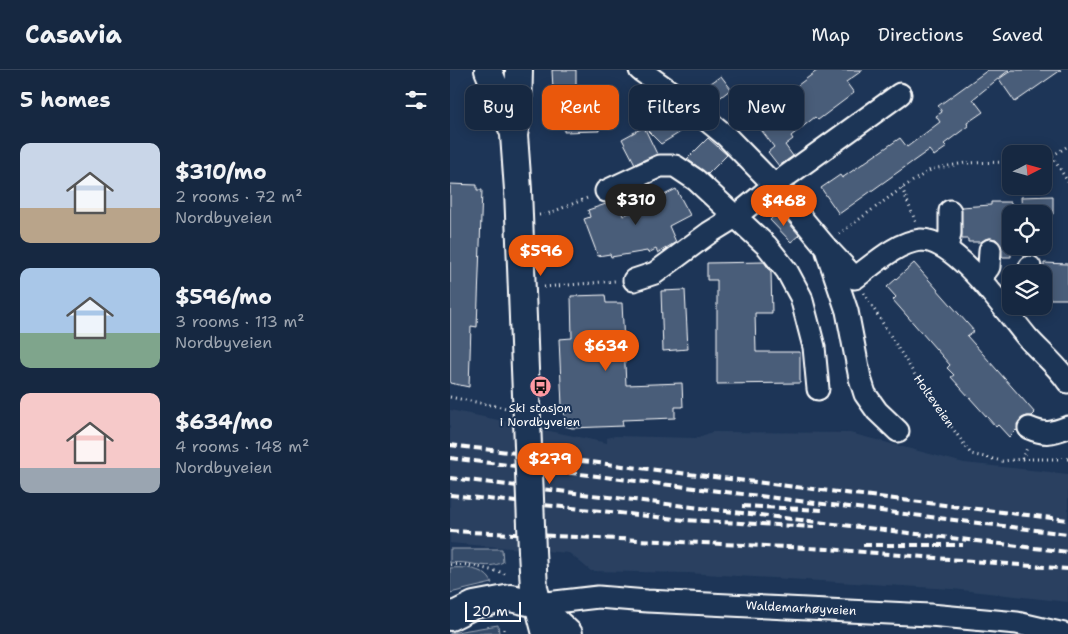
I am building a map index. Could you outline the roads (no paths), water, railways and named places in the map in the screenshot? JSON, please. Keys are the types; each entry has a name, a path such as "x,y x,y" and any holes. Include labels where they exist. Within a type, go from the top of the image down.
{"main road":[{"path":"488,70 514,133"},
{"path":"518,70 518,112 514,133 518,190 517,414 532,551 533,579 546,634"},
{"path":"450,618 474,605 511,598 538,604 569,634"}],"street":[{"path":"640,70 682,100 725,135 774,186 855,278 899,247 920,240 929,241 947,249 1002,298"},
{"path":"634,280 654,273 709,233 735,217 774,186 900,94"},
{"path":"606,191 660,166 675,166 696,180 767,246 787,271 801,297 814,347 818,389"},
{"path":"947,249 950,233 950,211"},
{"path":"824,245 847,312 865,394 877,411 898,432"},
{"path":"980,279 988,267 990,250"},
{"path":"1017,315 1027,337 1066,376"},
{"path":"1033,430 1050,433 1068,426"},
{"name":"Waldemarhøyveien","path":"538,604 612,597 647,601 930,615 1017,623 1064,634"}],"railway":[{"path":"450,445 1068,520"},
{"path":"450,458 1068,534"},
{"path":"450,478 1068,552"},
{"path":"450,495 685,520 814,527"},
{"path":"742,506 822,510"},
{"path":"450,531 828,549 1068,569"},
{"path":"863,545 963,545"}],"place":[{"name":"Ski stasjon i Nordbyveien","path":"540,387"}]}
